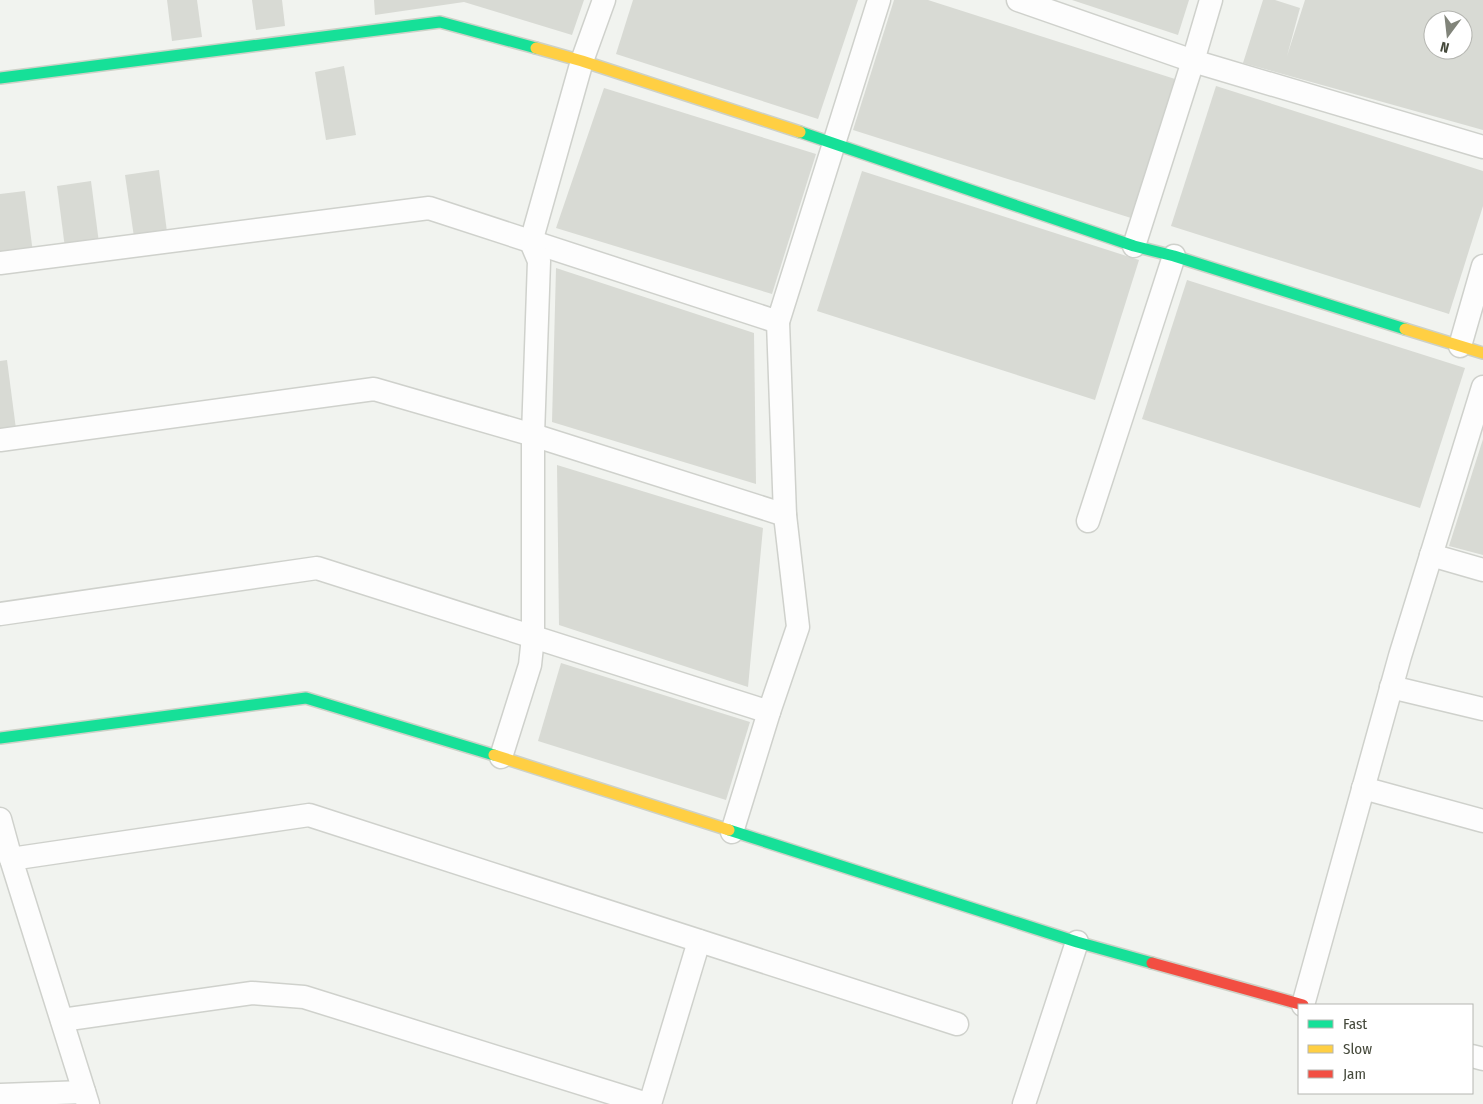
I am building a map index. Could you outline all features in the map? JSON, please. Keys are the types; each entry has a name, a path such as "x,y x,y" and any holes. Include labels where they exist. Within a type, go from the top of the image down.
{"street":[{"path":"501,756 530,666 533,637 533,435 539,261 531,242 582,61 604,0"},
{"path":"732,832 769,712 798,627 784,515 778,322 879,0"},
{"path":"1018,0 1193,61 1483,147"},
{"path":"1134,246 1211,0"},
{"path":"0,78 440,22 582,61 835,143 1134,246 1174,256 1483,353"},
{"path":"0,262 429,208 778,322"},
{"path":"1088,521 1174,256"},
{"path":"1460,346 1483,266"},
{"path":"1303,1004 1391,688 1483,387"},
{"path":"0,440 374,390 533,435 784,515"},
{"path":"1431,555 1483,570"},
{"path":"0,614 317,568 769,712"},
{"path":"1391,688 1483,709"},
{"path":"0,738 306,698 501,756 1077,942 1299,1004"},
{"path":"1363,788 1483,821"},
{"path":"11,859 309,816 957,1024"},
{"path":"0,819 86,1098 0,1095"},
{"path":"62,1020 252,993 304,997 648,1104 699,941"},
{"path":"1024,1104 1077,942"}],"building":[{"path":"167,0 197,0 202,37 172,41"},
{"path":"252,0 282,0 285,26 256,30"},
{"path":"374,0 584,0 572,35 464,2 375,15"},
{"path":"633,0 858,0 818,119 616,54"},
{"path":"894,0 928,0 1175,79 1131,218 853,130"},
{"path":"1072,0 1189,0 1178,35"},
{"path":"1263,0 1275,0 1300,8 1287,56 1305,0 1483,0 1483,130 1243,63"},
{"path":"344,66 356,135 326,140 315,72"},
{"path":"1216,86 1483,171 1483,206 1449,314 1171,226"},
{"path":"604,88 816,154 772,294 556,228"},
{"path":"159,170 167,232 134,237 125,175"},
{"path":"862,171 1139,260 1095,400 817,311"},
{"path":"91,181 99,243 65,248 57,186"},
{"path":"25,191 33,253 0,258 0,194"},
{"path":"556,268 754,333 756,484 552,422"},
{"path":"1187,280 1465,368 1420,508 1142,419"},
{"path":"7,360 16,429 0,430 0,361"},
{"path":"1483,439 1483,555 1449,546"},
{"path":"557,465 763,528 748,687 559,625"},
{"path":"561,663 750,722 726,800 538,741"}],"traffic: fast":[{"path":"0,78 440,22 536,48"},
{"path":"800,132 1134,246 1174,256 1405,329"},
{"path":"0,738 306,698 494,755"},
{"path":"729,830 1077,942 1152,963"}],"traffic: slow":[{"path":"536,48 582,61 800,132"},
{"path":"1405,329 1483,353"},
{"path":"494,755 729,830"}],"traffic: jam":[{"path":"1152,963 1299,1004"}]}
